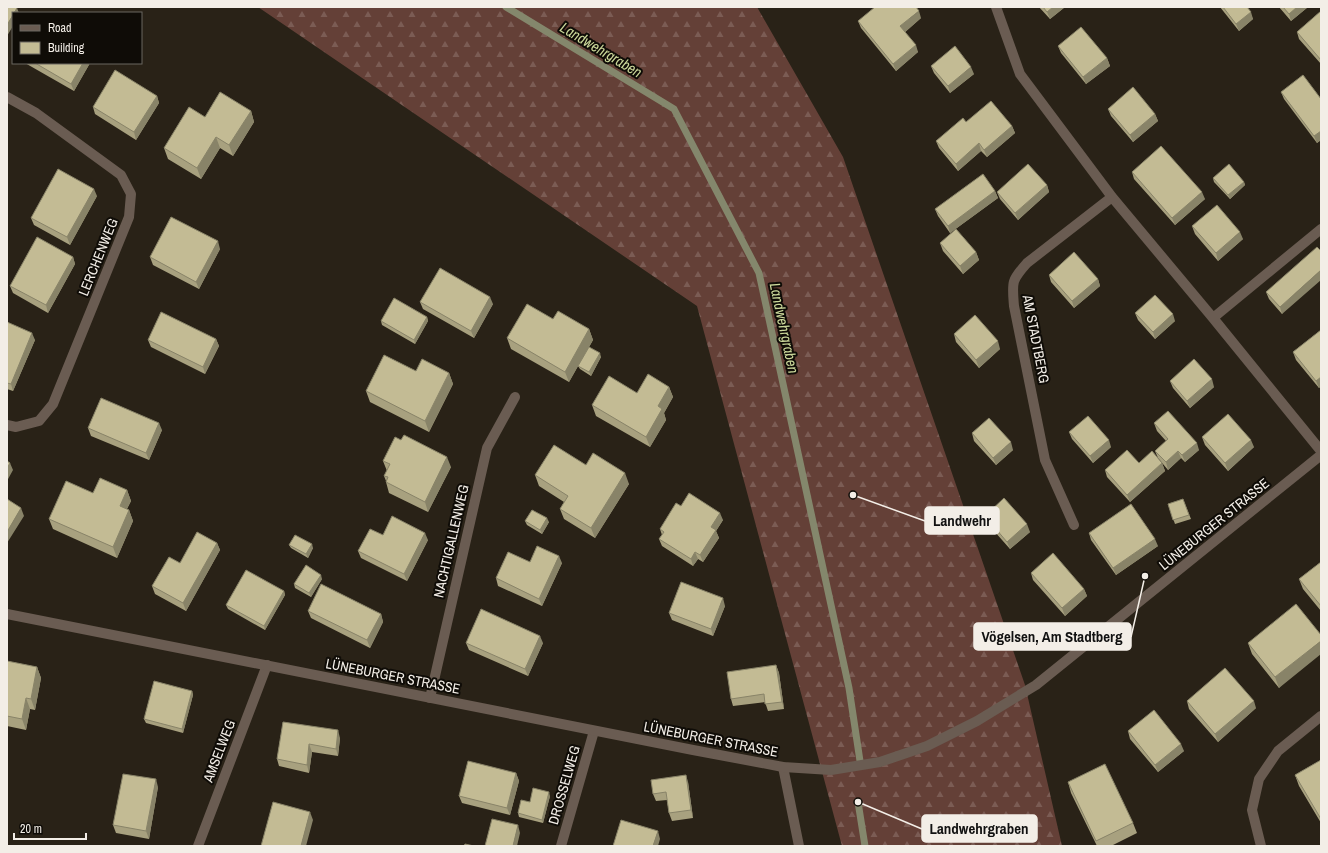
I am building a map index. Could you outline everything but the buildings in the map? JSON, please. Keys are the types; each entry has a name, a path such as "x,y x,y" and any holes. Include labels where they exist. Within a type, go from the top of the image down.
{"street":[{"path":"996,7 1020,74 1112,197 1213,318 1321,452"},
{"name":"LERCHENWEG","path":"7,96 36,113 121,175 131,194 129,217 54,404 39,421 16,427 7,426"},
{"name":"AM STADTBERG","path":"1074,525 1045,460 1014,306 1012,288 1015,276 1027,264 1112,197"},
{"path":"1213,318 1321,230"},
{"name":"NACHTIGALLENWEG","path":"430,698 487,448 515,397"},
{"name":"LÜNEBURGER STRASSE","path":"7,614 594,731 783,767 831,770 880,762 927,746 977,721 1036,685 1321,455"},
{"name":"AMSELWEG","path":"198,846 267,665"},
{"path":"1261,846 1252,810 1259,779 1278,751 1321,716"},
{"name":"DROSSELWEG","path":"561,846 594,731"},
{"path":"783,767 799,846"}],"green space":[{"path":"258,7 757,7 843,157 1025,685 1062,846 842,846 697,306"}],"waterway":[{"name":"Landwehrgraben","path":"506,7 674,109 759,273 849,688 860,761"},
{"name":"Landwehrgraben","path":"858,802 865,846"}],"place":[{"name":"Landwehr","path":"853,495"},
{"name":"Vögelsen, Am Stadtberg","path":"1145,576"},
{"name":"Landwehrgraben","path":"858,802"}]}
